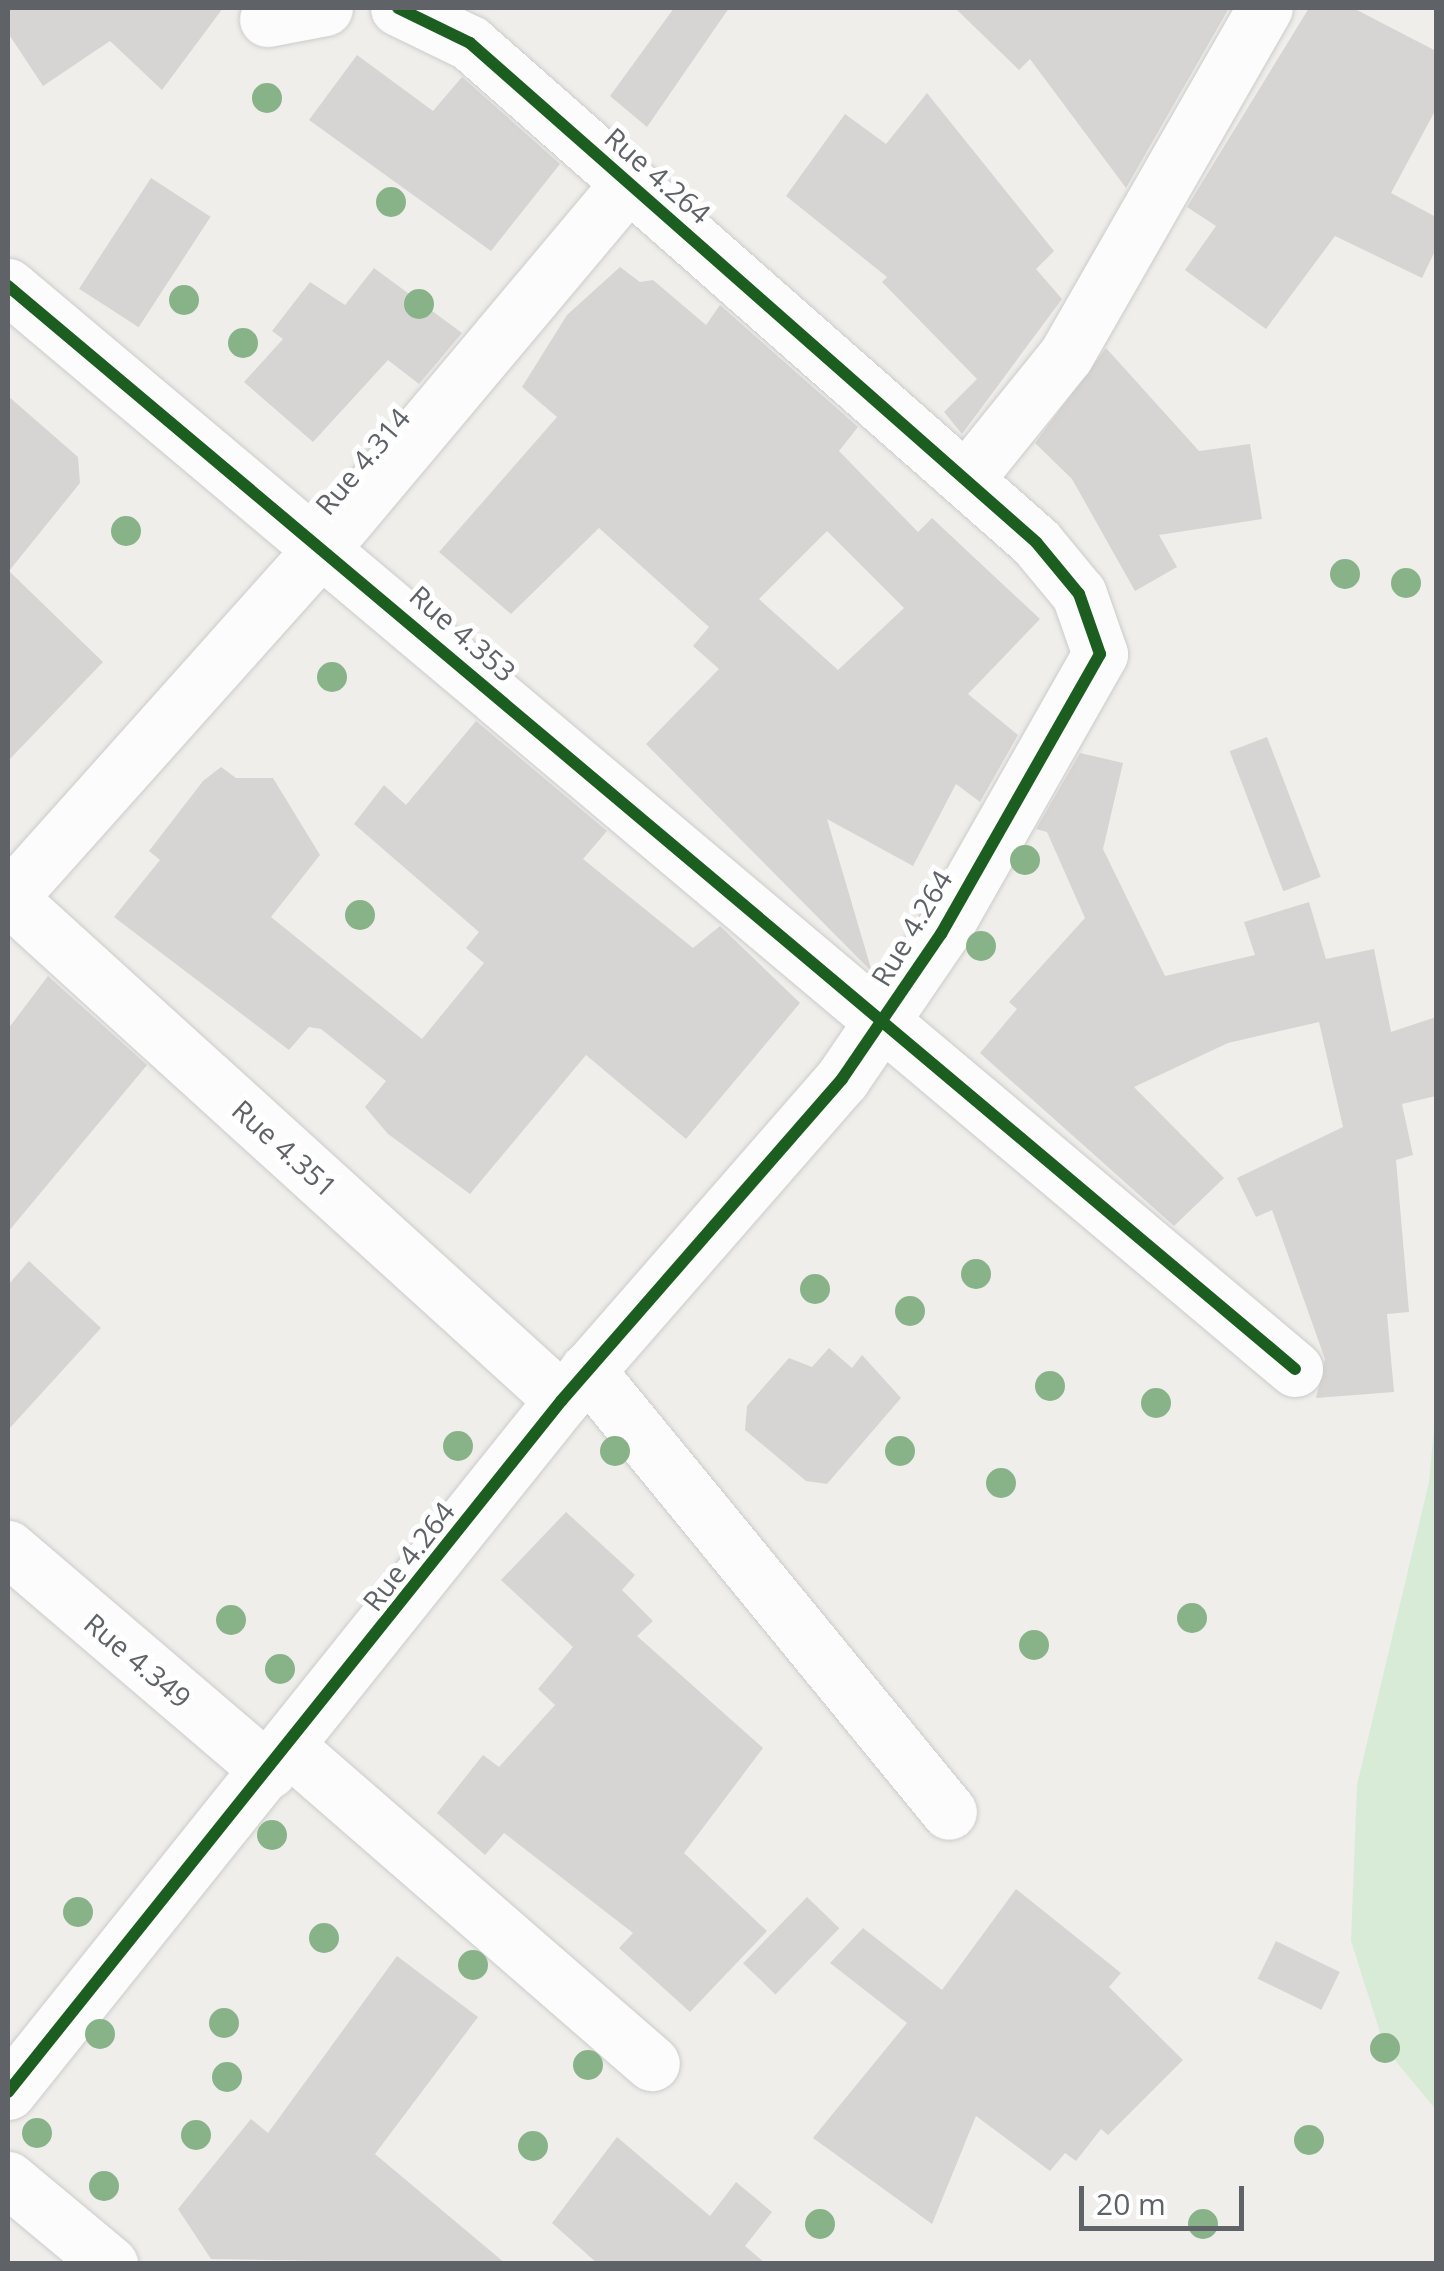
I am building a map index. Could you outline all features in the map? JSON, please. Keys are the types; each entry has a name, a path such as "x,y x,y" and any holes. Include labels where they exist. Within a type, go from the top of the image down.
{"street":[{"path":"267,19 325,8"},
{"name":"Rue 4.264","path":"8,2092 574,1385 779,1159 881,1024 1100,654 1094,622 1058,565 966,479 470,43 398,8"},
{"path":"966,479 1066,354 1265,8"},
{"name":"Rue 4.314","path":"8,898 323,547 628,183"},
{"name":"Rue 4.353","path":"8,286 323,547 881,1024 1295,1369"},
{"name":"Rue 4.351","path":"8,898 574,1385 949,1812"},
{"name":"Rue 4.349","path":"8,1548 278,1759 652,2063"},
{"path":"8,2179 110,2264"}],"green space":[{"path":"1436,1407 1436,2110 1385,2048 1351,1941 1357,1785 1429,1482"}],"building":[{"path":"8,8 223,8 162,90 110,41 43,86 8,33"},
{"path":"674,8 729,8 647,127 610,96"},
{"path":"955,8 1229,8 1126,188 1030,59 1019,70"},
{"path":"1309,8 1353,8 1436,51 1436,109 1391,193 1436,217 1436,249 1422,278 1335,236 1266,329 1185,270 1216,226 1187,207"},
{"path":"357,55 433,111 462,77 560,164 491,251 309,120"},
{"path":"927,93 1054,251 1036,269 1062,299 962,434 944,412 977,379 882,282 887,277 786,196 845,114 886,144"},
{"path":"151,178 211,217 139,327 79,289"},
{"path":"620,267 640,282 653,280 706,325 720,305 858,427 839,451 918,532 932,518 1040,619 968,694 1018,735 980,802 956,784 913,866 827,819 872,972 646,744 719,669 693,646 709,627 599,528 511,614 439,552 557,417 522,387 567,315","holes":["827,531 904,608 838,670 759,599"]},
{"path":"374,268 462,333 419,384 388,360 313,442 244,382 283,339 272,331 310,282 345,305"},
{"path":"1106,348 1199,451 1250,444 1262,519 1159,535 1177,567 1135,591 1072,479 1035,443"},
{"path":"8,396 78,457 80,483 9,571 103,662 8,761"},
{"path":"476,721 607,831 583,859 693,948 720,926 800,1003 686,1139 586,1055 470,1194 388,1134 365,1107 386,1081 321,1029 309,1027 289,1050 114,917 160,860 149,851 203,781 221,767 236,778 273,778 320,855 271,917 422,1039 484,963 466,948 479,932 354,824 384,785 406,805"},
{"path":"1267,737 1321,877 1283,891 1230,751"},
{"path":"1080,753 1123,763 1103,849 1165,976 1255,955 1244,922 1309,902 1326,959 1374,949 1391,1032 1436,1017 1436,1096 1402,1104 1413,1155 1396,1160 1409,1312 1387,1314 1394,1392 1316,1398 1325,1359 1272,1210 1256,1217 1237,1178 1343,1127 1319,1022 1228,1043 1134,1087 1224,1178 1174,1226 980,1053 1017,1009 1009,1002 1085,918 1047,832 1036,829"},
{"path":"48,976 147,1065 8,1232 8,1029"},
{"path":"29,1261 101,1328 8,1430 8,1285"},
{"path":"829,1348 852,1368 862,1355 901,1398 827,1484 806,1481 745,1430 747,1406 789,1358 812,1367"},
{"path":"566,1512 635,1575 622,1590 653,1621 637,1636 763,1748 684,1853 767,1931 690,2012 619,1948 633,1933 504,1833 485,1855 437,1813 483,1755 499,1767 555,1705 538,1689 573,1647 501,1580"},
{"path":"1016,1889 1121,1973 1109,1987 1183,2060 1108,2135 1101,2129 1076,2161 1065,2153 1050,2171 976,2116 932,2224 813,2138 907,2023 830,1963 863,1928 942,1990"},
{"path":"807,1897 839,1928 775,1994 743,1963"},
{"path":"1276,1941 1340,1972 1321,2010 1258,1979"},
{"path":"397,1956 478,2017 375,2154 506,2264 211,2259 178,2209 251,2119 268,2133"},
{"path":"617,2137 710,2216 736,2182 772,2212 745,2246 766,2264 598,2264 552,2223"}],"cycle path":[{"path":"8,2092 562,1400 842,1079 941,934 1100,654 1079,594 1036,542 470,43 398,8"},
{"path":"8,286 1295,1369"}]}
